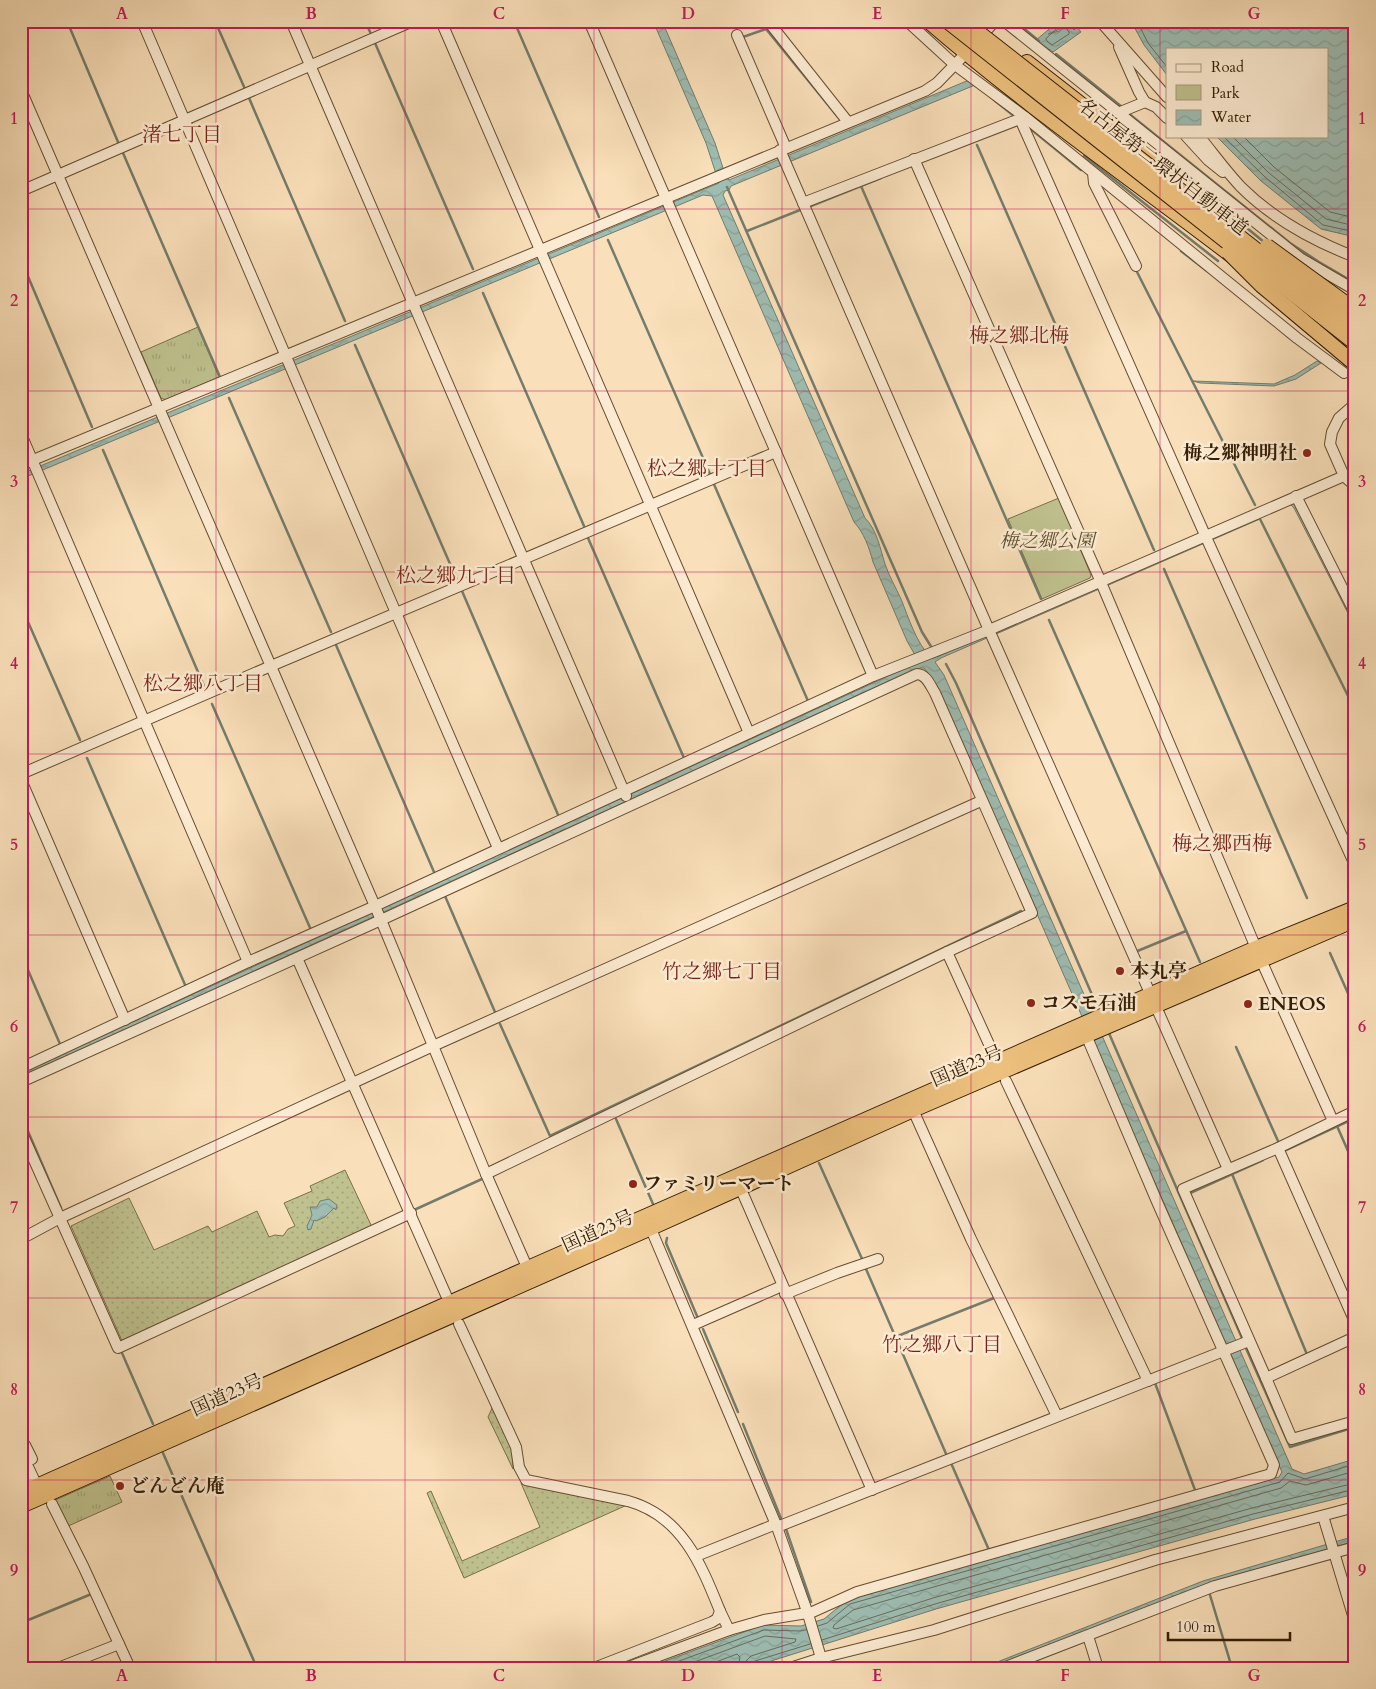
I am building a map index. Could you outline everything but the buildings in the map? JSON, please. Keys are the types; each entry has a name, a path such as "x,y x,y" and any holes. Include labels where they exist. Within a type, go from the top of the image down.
{"highway":[{"path":"928,21 965,54 1355,352"},
{"name":"名古屋第二環状自動車道","path":"947,21 1355,327"},
{"name":"名古屋第二環状自動車道","path":"964,21 1355,343"},
{"path":"973,21 991,26 1038,70 1134,144 1230,224 1355,323"},
{"path":"1177,195 1255,237 1355,310"},
{"path":"1177,195 1262,286 1350,368"},
{"name":"国道23号","path":"648,1223 740,1187 913,1110 1107,1020 1259,954 1355,908"},
{"name":"国道23号","path":"1259,954 1355,920"},
{"name":"国道23号","path":"21,1493 37,1480 530,1274 1085,1031"},
{"name":"国道23号","path":"21,1506 530,1274"}],"street":[{"path":"142,21 498,848"},
{"path":"291,21 630,805"},
{"path":"21,191 413,21"},
{"path":"441,21 749,734"},
{"path":"589,21 873,676"},
{"path":"768,21 848,122"},
{"path":"907,21 955,65 1182,243 1298,338 1350,368"},
{"path":"1004,21 1300,258 1355,290"},
{"path":"1100,21 1166,97"},
{"path":"21,465 35,466 415,309 667,203 714,177 783,151 925,91 937,83 991,26"},
{"path":"737,35 803,203 990,634 1228,1169"},
{"path":"1116,39 1145,102 1156,107 1166,117"},
{"path":"1038,70 1060,66"},
{"path":"21,90 375,906 486,1174 530,1274"},
{"path":"1118,113 1145,102"},
{"path":"803,203 1023,118"},
{"path":"1023,118 1207,539 1355,865"},
{"path":"1049,119 1065,146 1076,159"},
{"path":"1188,138 1208,160 1255,199 1301,232 1355,257"},
{"path":"1201,138 1240,186"},
{"path":"914,159 1102,584 1259,954 1333,1121"},
{"path":"1093,173 1094,183 1136,266"},
{"path":"1298,338 1332,334"},
{"path":"1355,404 1339,418 1332,432 1330,444 1344,476 1355,486"},
{"path":"21,434 248,962"},
{"path":"21,774 523,558 776,452"},
{"path":"21,1082 381,920 630,805 914,665 931,653 990,634 1207,539 1296,496 1344,476"},
{"path":"1296,496 1355,613"},
{"path":"21,1068 873,676 914,665"},
{"path":"486,1174 1032,913 935,692 926,677 914,665"},
{"path":"21,780 125,1020"},
{"path":"21,1239 60,1218 433,1046 982,801"},
{"path":"947,952 993,1053"},
{"path":"297,958 446,1295"},
{"path":"626,1668 729,1630 764,1620 808,1615 857,1592 1271,1474 1274,1465 1085,1031"},
{"path":"1006,1081 1148,1381"},
{"path":"913,1110 971,1239 1057,1416"},
{"path":"1355,1111 1278,1148 1183,1189 1245,1343 1266,1378 1292,1439 1355,1421"},
{"path":"21,1131 26,1153 60,1218 118,1348 411,1213"},
{"path":"1278,1148 1355,1322"},
{"path":"740,1187 872,1490"},
{"path":"648,1223 777,1526 821,1658"},
{"path":"693,1325 784,1290 878,1259"},
{"path":"459,1324 516,1447 519,1467 526,1480 638,1504 657,1514 681,1535 696,1556 729,1630"},
{"path":"1266,1378 1355,1337"},
{"path":"696,1556 872,1490 1245,1343"},
{"path":"21,1442 25,1445 37,1480"},
{"path":"21,1452 37,1480"},
{"path":"52,1504 130,1668"},
{"path":"790,1668 821,1658 934,1630 1155,1560 1355,1507"},
{"path":"1323,1516 1355,1622"},
{"path":"1003,1668 1215,1586 1333,1548 1355,1546"},
{"path":"594,1668 712,1622 717,1619 720,1611"},
{"path":"1088,1636 1098,1668"},
{"path":"58,1668 118,1644"}],"green space":[{"path":"198,327 219,377 166,400 161,398 141,352"},
{"name":"梅之郷公園","path":"1059,498 1091,575 1090,578 1042,599 1008,519"},
{"path":"345,1170 372,1227 123,1343 71,1226 129,1198 154,1250 208,1226 212,1232 257,1211 269,1237 275,1235 283,1236 288,1229 295,1226 284,1203 312,1191 310,1186"},
{"path":"493,1406 513,1450 513,1469 488,1417"},
{"path":"110,1476 122,1502 66,1527 53,1501"},
{"path":"521,1483 627,1505 464,1578 427,1493 431,1491 462,1561 540,1527"}],"water":[{"path":"653,21 662,21 729,180 969,80 975,85 731,186 723,195 865,518 875,534 913,630 931,658 1260,519 935,662 944,675 1292,1469 1304,1474 1355,1459 1355,1494 1255,1519 936,1609 749,1668 646,1668 763,1625 801,1626 824,1619 847,1600 1279,1477 1282,1472 936,684 924,668 920,668 21,1077 21,1073 919,662 907,641 873,562 866,540 854,522 712,196 703,195 21,479 21,474 719,183 706,143"},
{"path":"1059,21 1066,21 1068,23 1048,34 1059,31 1069,24 1074,30 1077,27 1081,32 1053,52 1036,40"},
{"path":"1131,21 1355,21 1355,237 1321,229 1261,181 1218,138 1328,138 1328,48 1166,48 1166,74 1144,45"},
{"path":"1317,361 1321,363 1296,379 1274,386 1200,383 1193,381 1274,384 1295,375"},
{"path":"1294,501 1355,621 1355,627 1294,508 1289,503"},
{"path":"329,1199 337,1205 336,1210 334,1208 325,1217 314,1220 311,1229 308,1230 307,1226 312,1215 310,1207 317,1207 320,1201"},
{"path":"1355,1536 1355,1541 1223,1580 1161,1602 993,1668 982,1668 1203,1581"}],"waterway":[{"path":"67,21 118,142"},
{"path":"215,21 245,89"},
{"path":"365,21 371,34"},
{"path":"514,21 599,217"},
{"path":"1015,21 1039,41"},
{"path":"743,37 766,29 838,117"},
{"path":"375,43 473,269"},
{"path":"1056,54 1122,107"},
{"path":"249,98 345,321"},
{"path":"994,100 1014,116"},
{"path":"1128,113 1290,243 1355,283"},
{"path":"1032,130 1081,170"},
{"path":"1132,134 1160,157"},
{"path":"977,145 1154,550"},
{"path":"123,153 220,377"},
{"path":"1084,156 1218,261"},
{"path":"1172,167 1264,242"},
{"path":"811,206 881,178"},
{"path":"861,186 1041,599"},
{"path":"727,187 922,632 932,648"},
{"path":"747,231 800,210"},
{"path":"608,240 710,474"},
{"path":"1181,251 1207,271"},
{"path":"21,260 92,427"},
{"path":"1135,268 1255,505"},
{"path":"483,293 584,526"},
{"path":"355,345 457,580"},
{"path":"229,398 331,632"},
{"path":"103,450 204,686"},
{"path":"713,482 808,701"},
{"path":"1259,517 1355,710"},
{"path":"588,538 684,758"},
{"path":"1164,569 1307,898"},
{"path":"462,591 559,817"},
{"path":"21,606 80,740"},
{"path":"1049,620 1200,962"},
{"path":"336,645 434,872"},
{"path":"946,664 1100,1013"},
{"path":"212,704 311,930"},
{"path":"87,758 186,987"},
{"path":"445,896 495,1012"},
{"path":"500,1024 550,1136 1021,911"},
{"path":"1135,952 1186,931"},
{"path":"1330,953 1355,1009"},
{"path":"21,954 60,1044"},
{"path":"1108,1031 1242,1338"},
{"path":"1236,1047 1278,1141"},
{"path":"21,1115 61,1208"},
{"path":"1286,1150 1355,1118"},
{"path":"616,1119 653,1204"},
{"path":"1337,1126 1355,1167"},
{"path":"1188,1194 1263,1160"},
{"path":"819,1163 863,1261"},
{"path":"1232,1174 1306,1352"},
{"path":"414,1210 482,1179"},
{"path":"667,1238 666,1243 697,1316"},
{"path":"866,1269 947,1456"},
{"path":"895,1337 994,1298"},
{"path":"703,1329 738,1412"},
{"path":"1245,1346 1290,1447 1355,1427"},
{"path":"122,1353 153,1424"},
{"path":"1155,1383 1195,1490"},
{"path":"743,1424 782,1521"},
{"path":"21,1432 25,1439"},
{"path":"163,1453 257,1668"},
{"path":"951,1463 989,1550"},
{"path":"786,1529 811,1602"},
{"path":"21,1623 89,1595"},
{"path":"1210,1595 1232,1668"}],"place":[{"name":"梅之郷神明社","path":"1307,453"},
{"name":"本丸亭","path":"1120,971"},
{"name":"コスモ石油","path":"1031,1003"},
{"name":"ENEOS","path":"1248,1004"},
{"name":"ファミリーマート","path":"633,1184"},
{"name":"どんどん庵","path":"120,1486"}],"district":[{"name":"渚七丁目","path":"182,134"},
{"name":"梅之郷北梅","path":"1019,335"},
{"name":"松之郷十丁目","path":"707,468"},
{"name":"松之郷九丁目","path":"456,575"},
{"name":"松之郷八丁目","path":"203,683"},
{"name":"梅之郷西梅","path":"1222,843"},
{"name":"竹之郷七丁目","path":"722,971"},
{"name":"竹之郷八丁目","path":"942,1344"}]}
